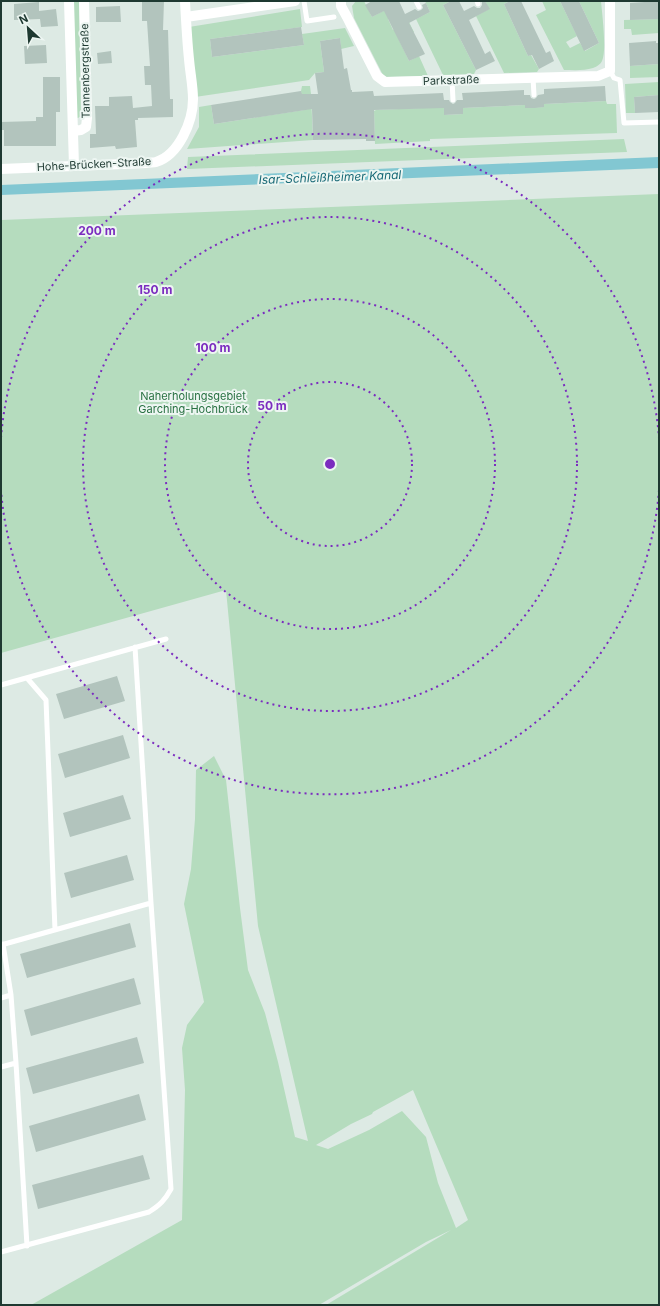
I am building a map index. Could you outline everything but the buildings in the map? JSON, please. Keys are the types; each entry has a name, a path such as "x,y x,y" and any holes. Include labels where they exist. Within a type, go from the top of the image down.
{"street":[{"name":"Tannenbergstraße","path":"69,1 74,166"},
{"name":"Tannenbergstraße","path":"73,131 81,130 86,127 87,118 84,1"},
{"name":"Hohe-Brücken-Straße","path":"1,169 156,162 176,147 186,131 192,113 193,98 185,1"},
{"path":"186,17 295,1"},
{"name":"Parkstraße","path":"341,1 341,6 377,76 385,82 598,76 610,71"},
{"path":"610,1 610,71"}],"lane":[{"path":"304,1 307,21 334,17"},
{"path":"416,1 419,7"},
{"path":"610,71 614,78 620,80 624,123 659,122"},
{"path":"533,78 534,95"},
{"path":"452,80 453,100"},
{"path":"1,685 166,639"},
{"path":"1,1252 149,1212 166,1199 171,1189 135,647"},
{"path":"27,678 46,700 55,930"},
{"path":"27,1246 11,995 2,945 151,903"},
{"path":"1,998 11,995"},
{"path":"1,1067 16,1062"}],"green space":[{"path":"73,1 79,1 81,116 78,118 75,117"},
{"path":"356,1 364,1 372,17 385,10 393,30 409,22 414,32 399,40 409,61 419,56 428,76 384,77 354,18 352,6"},
{"path":"425,1 451,1 443,5 476,70 474,74 443,75 416,19 430,12"},
{"path":"485,1 510,1 504,4 528,56 531,55 539,69 537,72 504,73 476,16 489,9"},
{"path":"542,1 560,1 577,36 566,42 570,48 580,43 585,51 599,43 579,1 601,1 604,49 600,64 594,68 586,70 564,70 536,15 546,10"},
{"path":"300,9 302,27 210,39 212,57 304,45 302,34 345,28 354,46 341,49 340,38 320,41 324,72 315,73 309,80 195,97 189,27"},
{"path":"659,19 659,33 632,35 631,29 624,29 624,20"},
{"path":"659,64 659,77 630,78 630,66"},
{"path":"659,82 659,95 634,97 635,113 626,113 625,84"},
{"path":"302,86 310,86 313,140 187,149 199,127 199,107 211,105 214,124 304,110 301,91"},
{"path":"606,101 607,104 616,104 617,133 430,139 430,141 375,144 374,111 376,110 444,107 444,115 463,114 463,108 525,105 525,108 544,107 544,104"},
{"path":"624,139 627,152 187,169 188,157"},
{"name":"Naherholungsgebiet Garching-Hochbrück","path":"659,194 659,1305 326,1305 451,1230 426,1242 319,1305 31,1305 182,1220 185,1090 182,1048 187,1025 204,1002 184,904 191,869 195,819 196,770 214,756 226,780 248,970 265,1013 295,1137 308,1141 258,926 226,590 1,653 1,220","holes":["413,1090 468,1220 456,1228 438,1183 426,1137 402,1111 369,1130 328,1149 316,1145"]}],"water":[{"name":"Isar-Schleißheimer Kanal","path":"659,157 659,168 1,195 1,185"}]}
